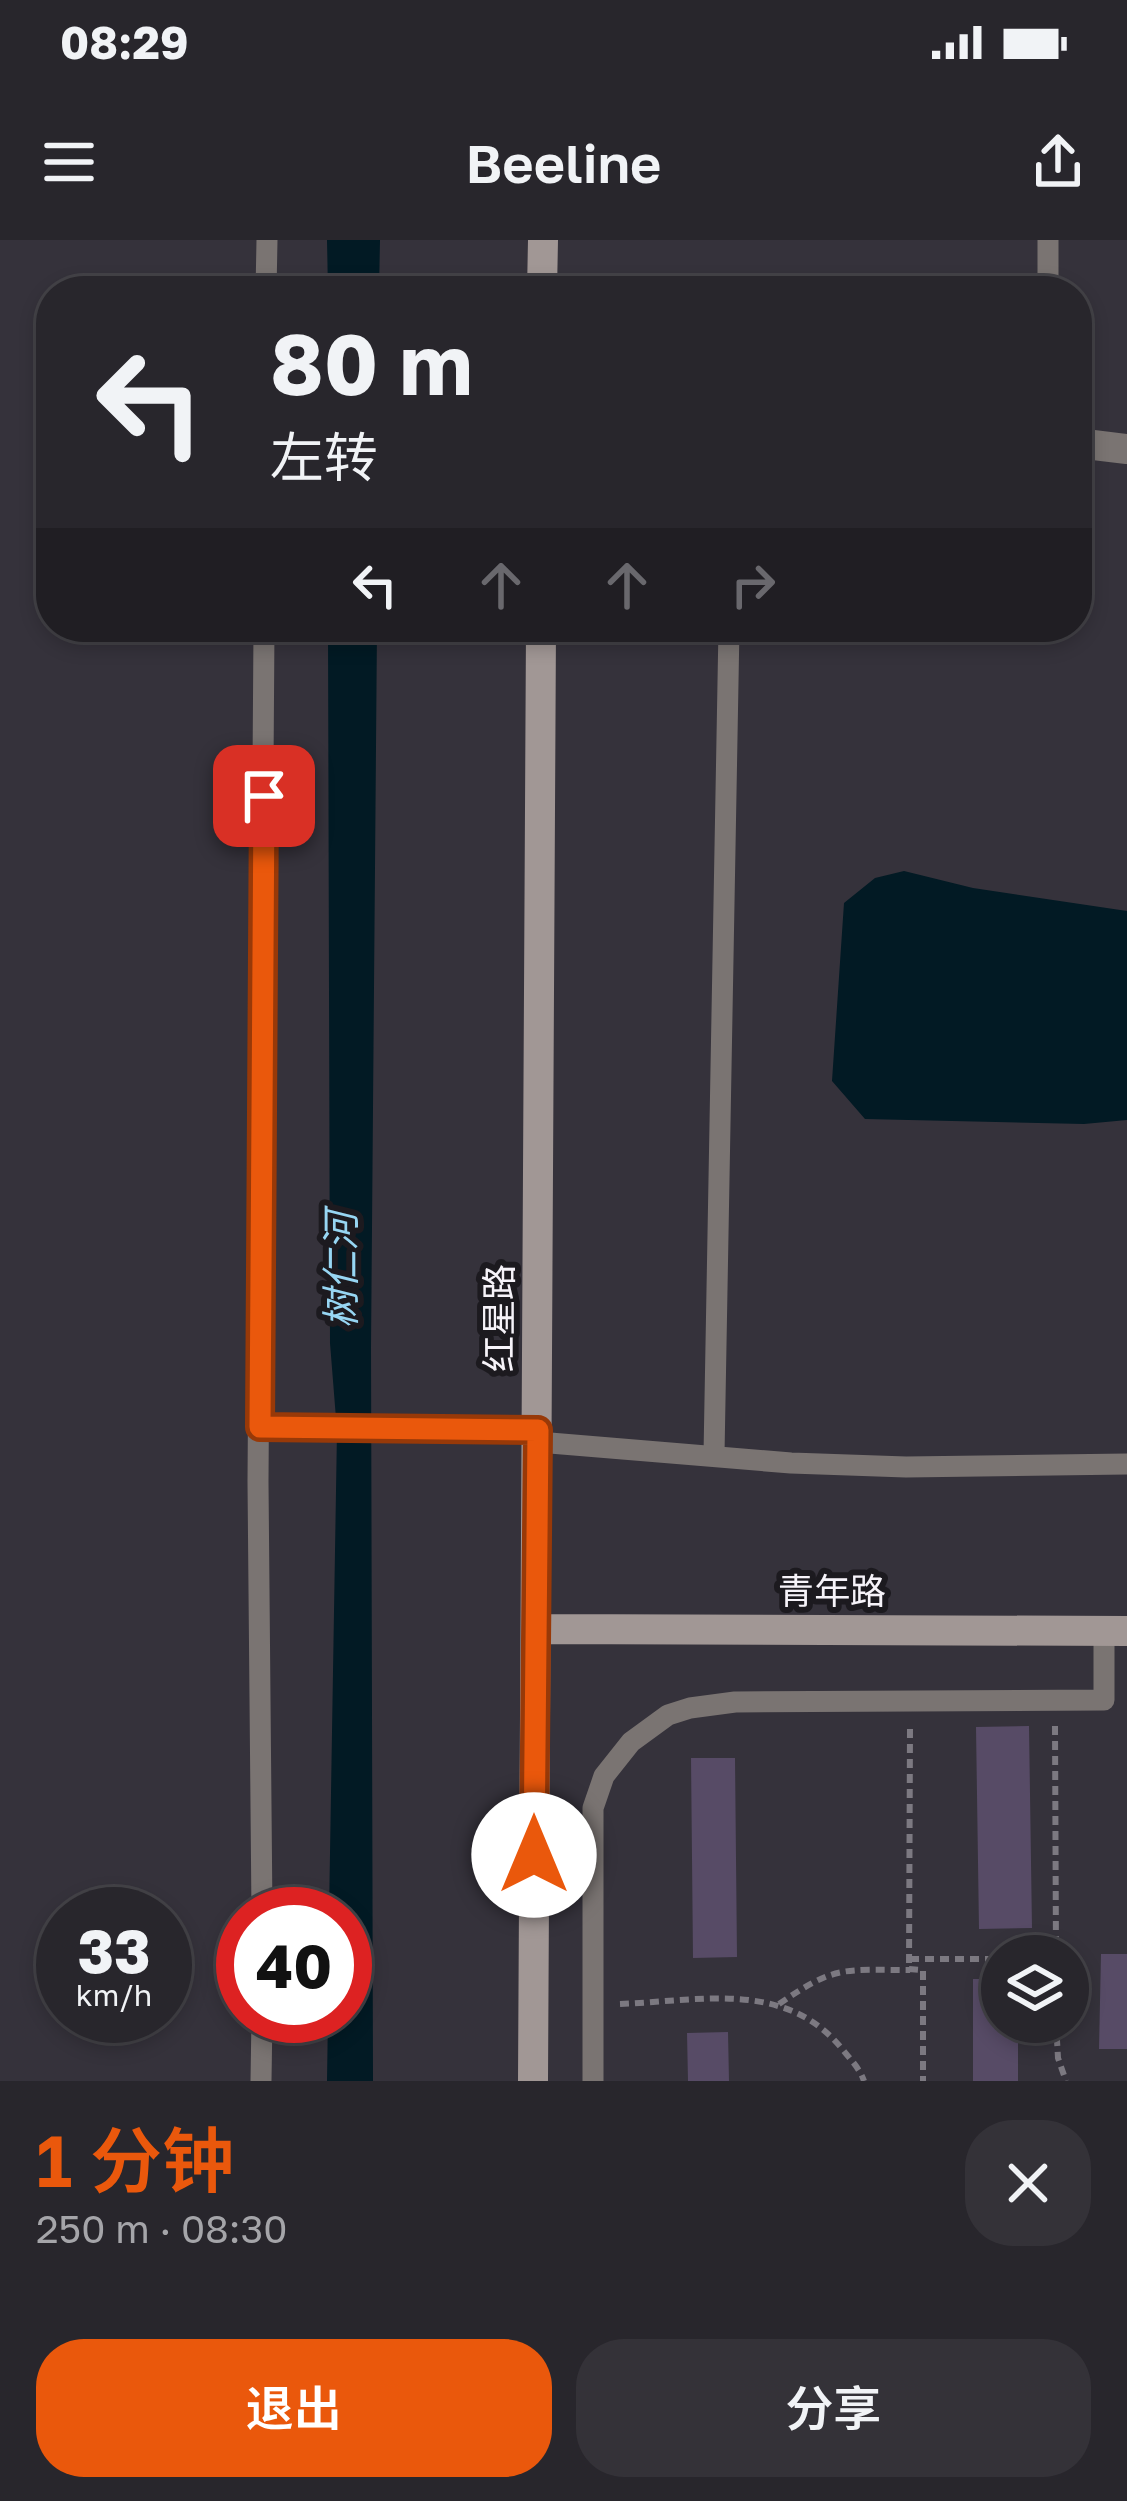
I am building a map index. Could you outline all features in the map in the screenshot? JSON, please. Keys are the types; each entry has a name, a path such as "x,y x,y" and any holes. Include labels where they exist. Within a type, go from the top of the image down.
{"street":[{"path":"542,276 543,240"},
{"path":"1092,444 1127,449"},
{"name":"红星路","path":"532,2081 541,642"},
{"name":"青年路","path":"536,1629 1115,1631"}],"lane":[{"path":"266,276 267,240"},
{"path":"1048,240 1048,276"},
{"path":"262,1887 265,642"},
{"path":"715,1455 729,642"},
{"path":"260,1427 538,1436 791,1463 906,1467 1127,1463"},
{"path":"1104,1700 1115,1631"},
{"path":"593,2081 593,1808 604,1776 631,1742 668,1715 735,1702 1127,1700"},
{"path":"261,2081 262,2043"}],"path":[{"path":"1055,1700 1056,1935"},
{"path":"910,1701 909,1969 923,1970"},
{"path":"909,1959 981,1959"},
{"path":"779,2005 822,1975 841,1970 923,1970"},
{"path":"923,1970 923,2081"},
{"path":"593,2006 742,1999 797,2009 834,2038 860,2078"},
{"path":"1057,2043 1066,2081"}],"water":[{"path":"327,240 380,240 379,276 328,276"},
{"name":"树仁河","path":"328,642 377,642 371,1347 373,2081 327,2081 328,2043 372,2043 372,1887 329,1887 337,1431 330,1343"},
{"path":"904,871 973,888 1127,911 1127,1120 1084,1124 865,1119 832,1081 844,903 875,878"}],"building":[{"path":"1029,1726 1032,1928 979,1929 976,1727"},
{"path":"691,1758 735,1758 737,1957 693,1958"},
{"path":"1101,1954 1127,1954 1127,2049 1099,2049"},
{"path":"973,1979 981,1979 981,2043 1018,2043 1018,2081 973,2081"},
{"path":"728,2032 729,2081 688,2081 687,2033"}],"route":[{"path":"264,796 260,1427 538,1430 534,1855"}]}
